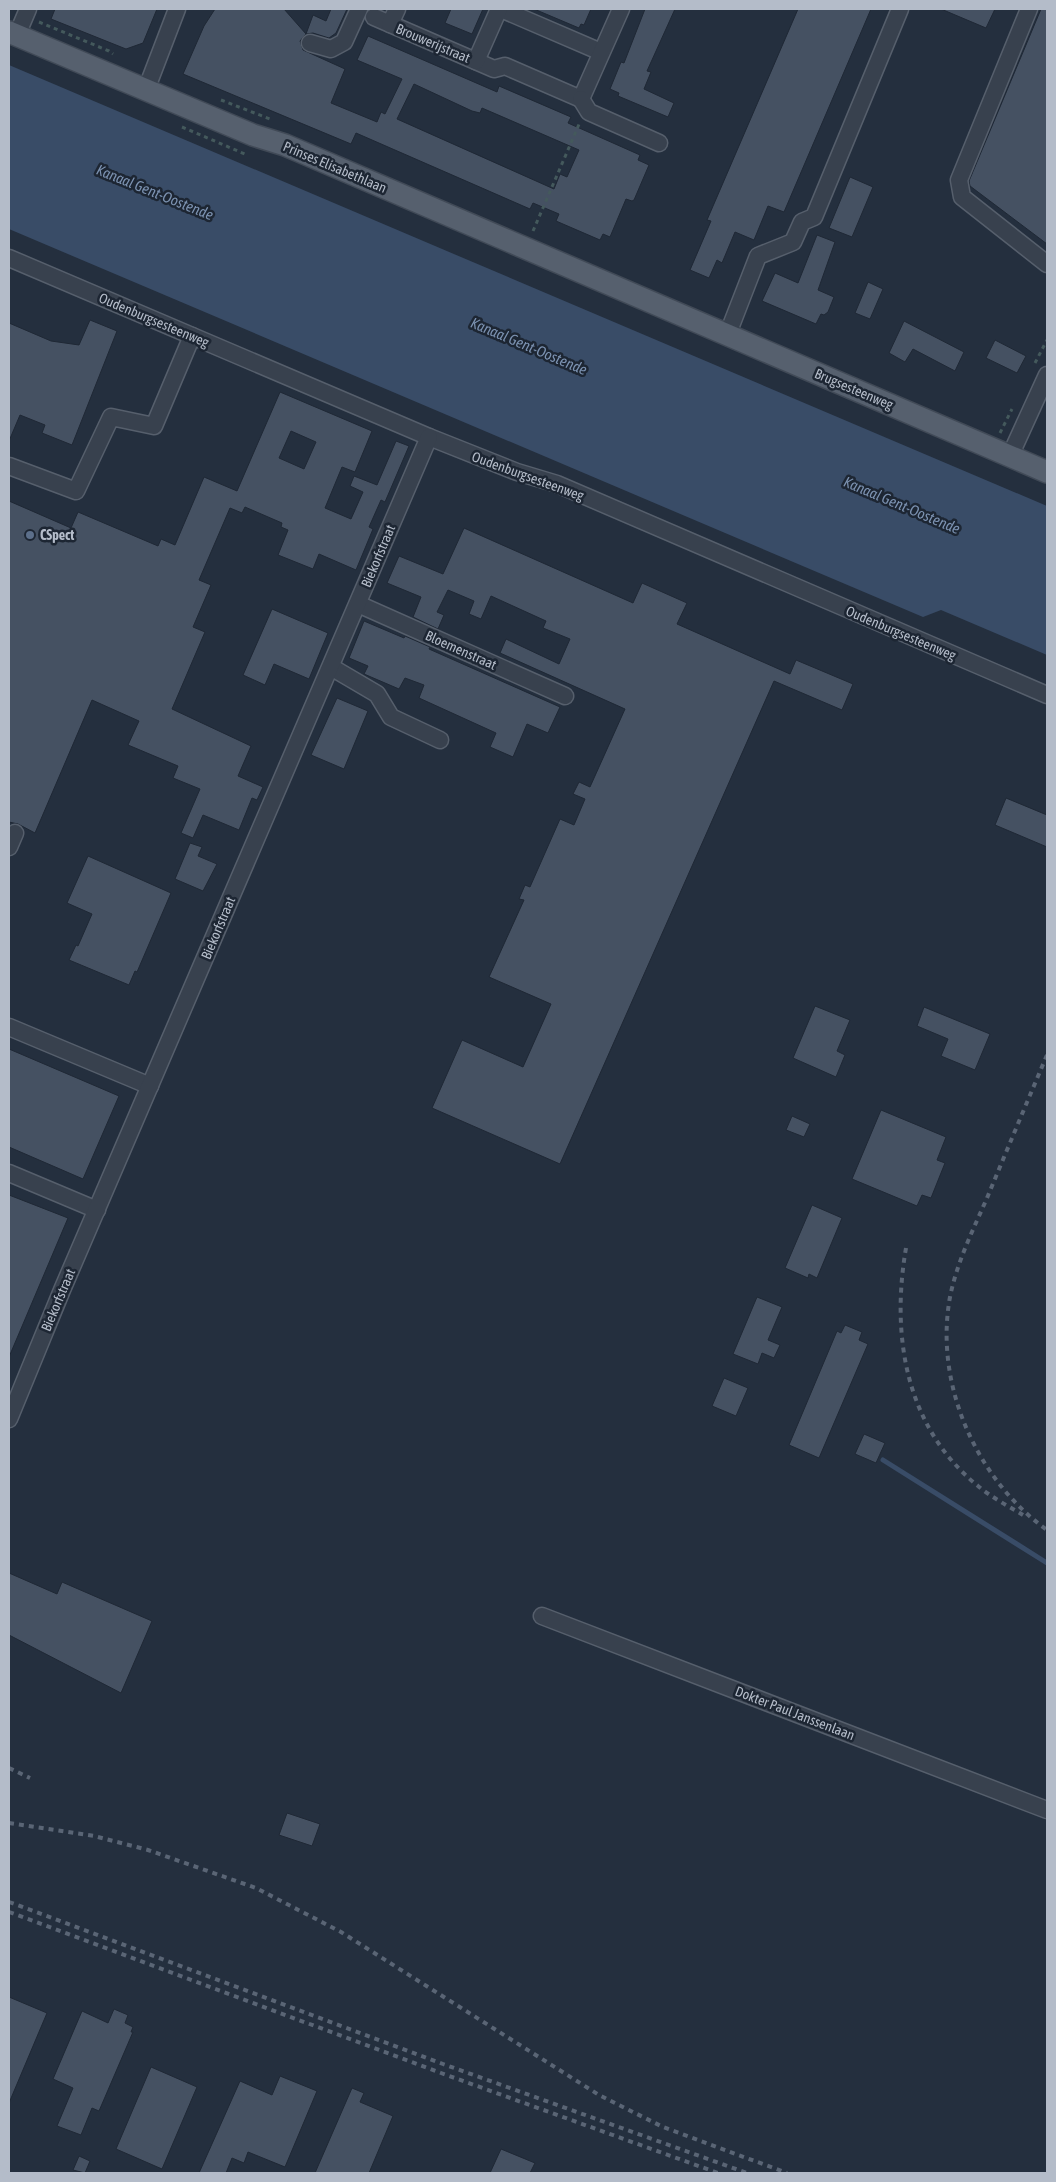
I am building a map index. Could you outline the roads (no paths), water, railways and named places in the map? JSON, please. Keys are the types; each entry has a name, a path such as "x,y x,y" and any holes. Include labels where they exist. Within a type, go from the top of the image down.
{"main road":[{"name":"Prinses Elisabethlaan","path":"13,33 253,135 285,145 660,307"},
{"name":"Brugsesteenweg","path":"660,307 1047,472"}],"street":[{"path":"13,33 28,9"},
{"path":"146,90 177,9"},
{"path":"310,43 331,49 344,42 359,9"},
{"name":"Brouwerijstraat","path":"390,24 397,9"},
{"name":"Brouwerijstraat","path":"476,61 500,9 602,52"},
{"path":"584,103 602,52 621,9"},
{"path":"727,336 758,256 793,242 802,222 814,216 900,9"},
{"path":"1029,9 958,180 962,197 1047,264"},
{"name":"Brouwerijstraat","path":"374,18 494,69 505,66 584,103 589,112 659,142"},
{"name":"Oudenburgsesteenweg","path":"9,258 429,437 517,472 557,484 1047,695"},
{"path":"9,466 76,491 111,417 154,426 192,336"},
{"path":"1010,456 1047,375"},
{"name":"Biekorfstraat","path":"9,1419 96,1210 429,437"},
{"name":"Bloemenstraat","path":"358,604 565,696"},
{"path":"331,668 377,694 391,717 440,740"},
{"path":"9,1027 150,1086"},
{"path":"9,1173 96,1210"},
{"name":"Dokter Paul Janssenlaan","path":"542,1616 1047,1810"}],"water":[{"name":"Kanaal Gent-Oostende","path":"9,65 1047,506 1047,655 941,610 923,617 9,229"}],"waterway":[{"path":"883,1460 1047,1563"}],"railway":[{"path":"1047,1055 961,1259 950,1297 947,1330 948,1363 955,1396 966,1427 981,1457 1000,1484 1022,1509 1047,1530"},
{"path":"906,1248 902,1281 901,1314 903,1346 909,1377 919,1408 934,1436 953,1462 983,1490 1023,1515"},
{"path":"9,1768 30,1778"},
{"path":"9,1823 94,1836 148,1850 256,1888 341,1932 599,2095 663,2127 787,2173"},
{"path":"9,1902 443,2064 747,2173"},
{"path":"9,1912 441,2073 718,2173"}],"place":[{"name":"CSpect","path":"30,535"}]}
